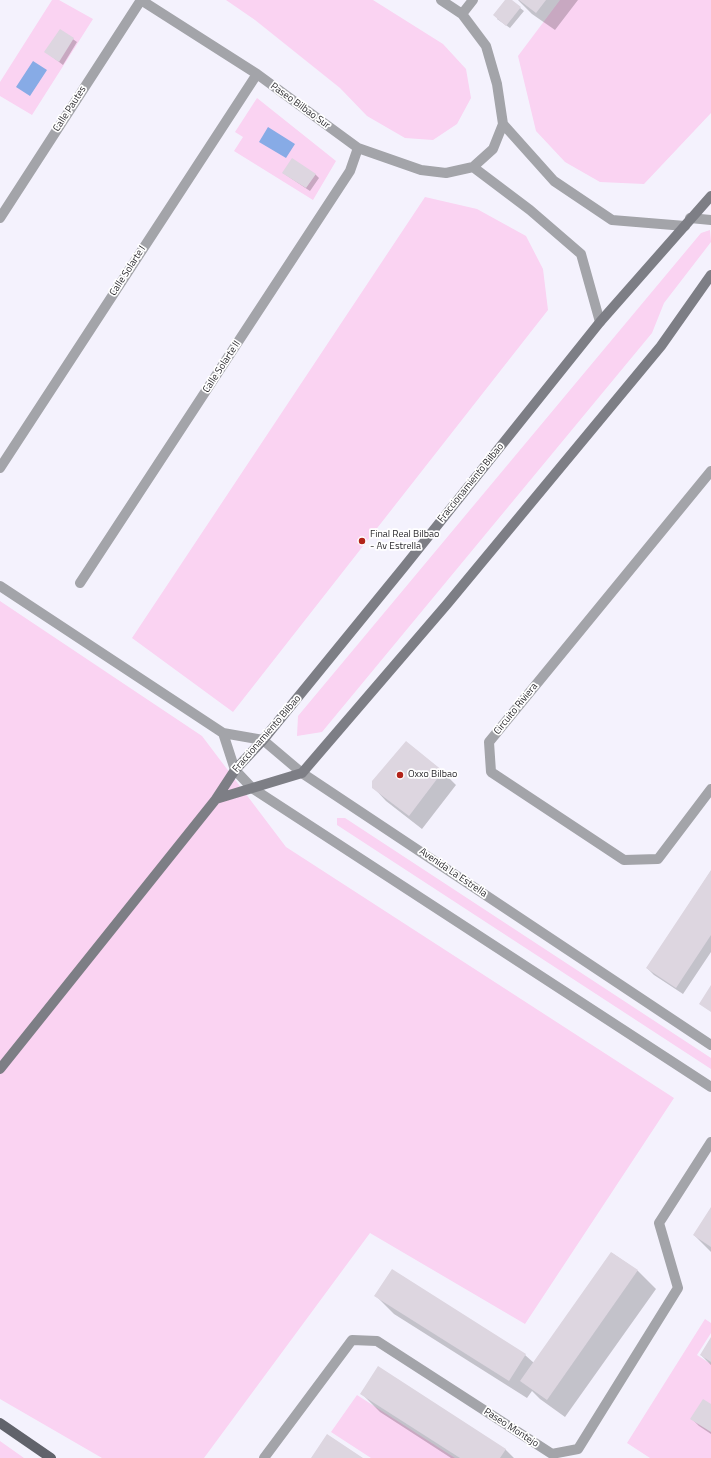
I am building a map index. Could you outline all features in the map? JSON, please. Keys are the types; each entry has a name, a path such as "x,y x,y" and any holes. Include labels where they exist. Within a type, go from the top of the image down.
{"main road":[{"name":"Fraccionamiento Bilbao","path":"0,1069 216,799 235,770 263,740 404,567 600,322 711,196"},
{"path":"216,799 302,773 448,603 661,346 711,275"},
{"path":"0,1423 51,1458"}],"street":[{"name":"Paseo Bilbao Sur","path":"141,0 257,74 358,148 421,170 446,173 473,167"},
{"name":"Calle Pautes","path":"0,218 141,0"},
{"path":"441,0 462,14 486,46 497,84 503,124 493,149 473,167 530,210 581,254 600,322"},
{"path":"462,14 473,0"},
{"name":"Calle Solarte I","path":"0,468 257,74"},
{"path":"503,124 554,181 612,220 688,222 711,220"},
{"name":"Calle Solarte II","path":"80,583 350,171 358,148"},
{"name":"Circuito Riviera","path":"711,471 489,742 490,772 624,860 658,860 711,789"},
{"path":"0,586 223,733 263,740"},
{"path":"223,733 235,770 252,788 711,1087"},
{"name":"Avenida La Estrella","path":"263,740 302,773 711,1045"},
{"name":"Paseo Montejo","path":"264,1458 352,1340 377,1341 552,1454 578,1449 678,1288 659,1223 711,1142"}],"shaded area":[{"path":"52,0 59,0 93,19 32,115 0,96 0,82"},
{"path":"226,0 373,0 443,44 466,69 471,98 457,124 433,140 405,138 367,116 340,88 255,20"},
{"path":"560,0 711,0 711,113 644,184 600,182 565,162 536,131 518,56"},
{"path":"257,98 336,161 313,200 234,151 243,137 235,132"},
{"path":"425,197 477,209 526,236 543,269 548,310 233,712 132,638"},
{"path":"710,230 711,242 664,303 652,333 322,732 297,736 298,716 701,233"},
{"path":"0,601 202,736 286,847 674,1098 525,1324 370,1233 204,1458 102,1458 0,1399"},
{"path":"337,818 345,818 711,1058 711,1069 337,825"},
{"path":"705,1319 711,1323 711,1333 697,1355 711,1364 711,1458 650,1458 627,1443"},
{"path":"357,1395 455,1458 371,1458 331,1432"},
{"path":"0,1441 24,1458 0,1458"}],"water":[{"path":"33,61 47,70 30,96 16,87"},
{"path":"268,127 295,144 286,158 259,142"}],"building":[{"path":"505,0 512,0 521,7 506,26 493,15"},
{"path":"519,0 546,0 536,13"},
{"path":"60,29 74,38 59,62 44,52"},
{"path":"292,158 316,174 306,188 282,173"},
{"path":"406,741 443,771 409,816 372,788 372,781"},
{"path":"711,870 711,935 676,988 646,968"},
{"path":"711,985 711,1012 699,1004"},
{"path":"711,1207 711,1247 693,1235"},
{"path":"611,1252 638,1270 547,1400 520,1381"},
{"path":"392,1269 526,1354 509,1381 374,1296"},
{"path":"711,1337 711,1362 700,1355"},
{"path":"378,1366 506,1449 500,1458 460,1458 360,1394"},
{"path":"703,1399 711,1404 711,1432 690,1419"},
{"path":"327,1434 363,1458 311,1458"}],"place":[{"name":"Final Real Bilbao - Av Estrella","path":"362,541"},
{"name":"Oxxo Bilbao","path":"400,775"}]}
